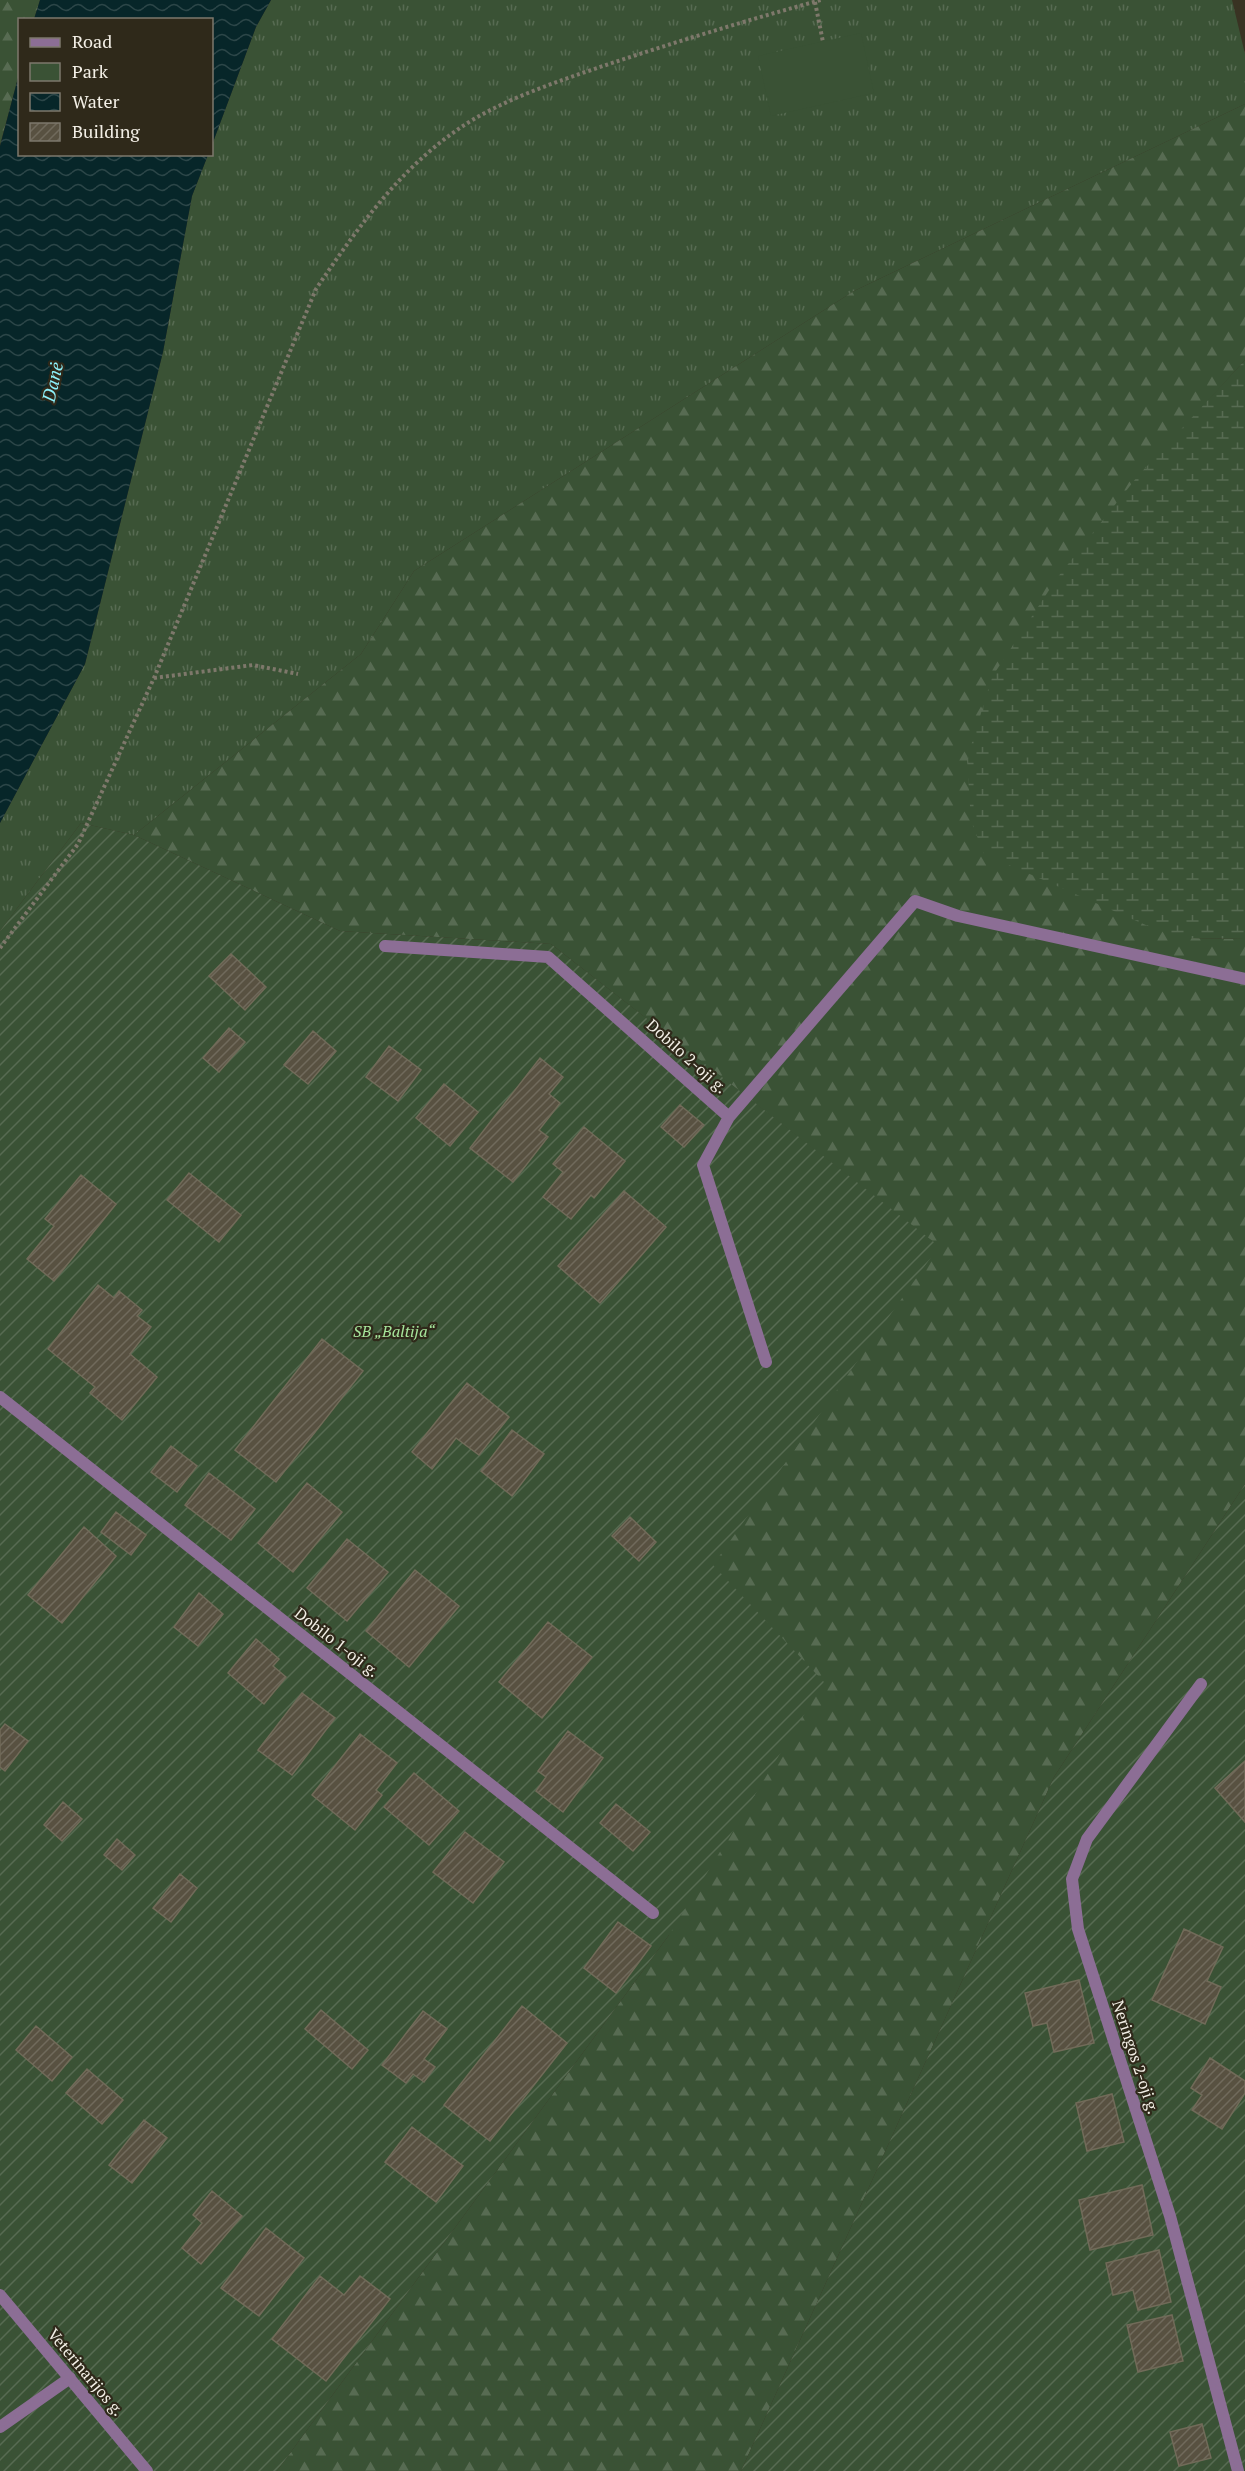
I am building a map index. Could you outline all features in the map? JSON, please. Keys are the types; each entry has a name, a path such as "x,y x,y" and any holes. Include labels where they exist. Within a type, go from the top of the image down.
{"street":[{"path":"729,1116 915,901 958,916 1245,979"},
{"name":"Dobilo 2-oji g.","path":"385,946 548,957 729,1116 703,1165 766,1362"},
{"name":"Dobilo 1-oji g.","path":"0,1396 653,1914"},
{"name":"Neringos 2-oji g.","path":"1201,1684 1087,1839 1072,1879 1078,1929 1170,2216 1238,2471"},
{"name":"Veterinarijos g.","path":"0,2295 147,2471"},
{"path":"0,2427 69,2378"}],"path":[{"path":"0,948 78,844 154,678 316,289 355,231 403,176 458,129 537,88 645,52 821,0"},
{"path":"815,2 822,42"},
{"path":"154,678 253,665 298,674"}],"green space":[{"path":"0,0 40,0 34,18 18,18 18,78 0,145"},
{"path":"271,0 1232,0 1245,54 1245,104 854,291 414,571 361,654 134,835 81,823 0,931 0,823 85,664 163,352 192,196 208,156 213,156 213,142 256,27"},
{"path":"861,33 874,93 771,116 758,56"},
{"path":"1245,104 1245,360 1206,403 1188,938 1245,939 1245,1484 1054,1777 741,2471 277,2471 669,1935 712,1565 938,1246 551,944 340,931 134,835 361,654 414,571 854,291"},
{"path":"1245,360 1245,939 1188,938 1148,926 984,854 971,821 967,759 992,677 1057,578 1137,477"},
{"name":"SB „Baltija“","path":"81,823 134,835 340,931 551,944 939,1246 713,1565 824,1682 669,1935 277,2471 0,2471 0,931"},
{"path":"1245,1484 1245,2471 741,2471 1054,1777"}],"water":[{"path":"40,0 271,0 256,27 213,142 213,18 34,18"},
{"name":"Danė","path":"18,78 18,156 208,156 192,196 163,352 85,664 0,823 0,146"}],"building":[{"path":"231,954 266,987 245,1010 209,976"},
{"path":"229,1028 245,1042 219,1072 203,1058"},
{"path":"313,1031 336,1051 308,1084 284,1065"},
{"path":"389,1046 421,1070 398,1101 366,1077"},
{"path":"540,1058 563,1077 549,1094 560,1103 539,1130 548,1137 513,1182 470,1148"},
{"path":"444,1084 478,1112 450,1146 416,1118"},
{"path":"680,1105 704,1125 684,1147 661,1127"},
{"path":"584,1127 625,1161 594,1198 591,1195 571,1219 543,1197 563,1172 553,1164"},
{"path":"189,1173 241,1215 219,1242 167,1200"},
{"path":"81,1175 116,1204 54,1281 27,1259 54,1226 45,1219"},
{"path":"624,1191 666,1227 600,1303 558,1266"},
{"path":"98,1285 114,1298 119,1291 142,1310 137,1316 151,1327 130,1354 157,1377 122,1420 90,1393 95,1387 48,1349"},
{"path":"322,1339 363,1371 276,1482 235,1450"},
{"path":"467,1383 509,1417 479,1455 456,1438 432,1469 412,1452"},
{"path":"512,1430 544,1454 512,1496 481,1471"},
{"path":"171,1446 197,1466 177,1492 151,1472"},
{"path":"209,1473 255,1509 231,1540 185,1505"},
{"path":"307,1483 342,1512 293,1572 258,1543"},
{"path":"116,1512 146,1535 131,1555 101,1532"},
{"path":"630,1517 656,1542 639,1561 612,1536"},
{"path":"84,1527 116,1556 62,1623 28,1595"},
{"path":"347,1539 388,1572 347,1621 307,1588"},
{"path":"415,1570 459,1606 409,1667 366,1631"},
{"path":"199,1593 223,1614 198,1646 174,1627"},
{"path":"548,1622 592,1657 542,1718 499,1682"},
{"path":"256,1639 279,1659 273,1666 286,1677 264,1704 228,1673"},
{"path":"302,1693 335,1718 292,1775 258,1750"},
{"path":"5,1724 28,1741 5,1771 0,1767 0,1730"},
{"path":"568,1731 603,1758 563,1812 536,1791 546,1777 538,1771"},
{"path":"360,1734 397,1763 376,1790 382,1795 355,1830 312,1795"},
{"path":"1245,1761 1245,1822 1215,1788"},
{"path":"414,1773 459,1811 429,1845 384,1807"},
{"path":"63,1802 82,1819 62,1841 44,1825"},
{"path":"616,1804 650,1832 633,1851 600,1823"},
{"path":"465,1832 504,1862 473,1903 433,1872"},
{"path":"117,1839 135,1855 122,1870 104,1855"},
{"path":"180,1874 197,1888 171,1922 153,1908"},
{"path":"618,1922 651,1946 616,1993 584,1968"},
{"path":"1184,1929 1223,1947 1207,1981 1221,1987 1205,2024 1152,2000"},
{"path":"1079,1980 1094,2043 1054,2052 1047,2023 1033,2026 1025,1993"},
{"path":"522,2006 567,2043 490,2141 444,2105"},
{"path":"321,2010 368,2050 352,2069 305,2029"},
{"path":"423,2011 447,2029 424,2059 435,2067 424,2082 413,2074 406,2083 382,2065"},
{"path":"36,2026 72,2057 52,2081 16,2050"},
{"path":"1210,2058 1245,2081 1245,2093 1222,2129 1192,2110 1202,2095 1191,2088"},
{"path":"87,2069 123,2100 102,2124 66,2093"},
{"path":"1112,2094 1124,2142 1087,2151 1076,2103"},
{"path":"144,2120 167,2138 132,2183 109,2165"},
{"path":"412,2127 463,2166 436,2202 385,2162"},
{"path":"1142,2185 1153,2235 1090,2250 1079,2200"},
{"path":"212,2191 242,2216 201,2264 182,2248 202,2223 193,2215"},
{"path":"266,2228 304,2258 259,2316 221,2288"},
{"path":"1159,2250 1171,2302 1138,2310 1133,2290 1113,2295 1106,2263"},
{"path":"320,2276 344,2295 360,2276 390,2299 326,2381 272,2339"},
{"path":"1172,2315 1183,2361 1138,2372 1127,2325"},
{"path":"1202,2424 1211,2458 1179,2466 1170,2432"}]}
